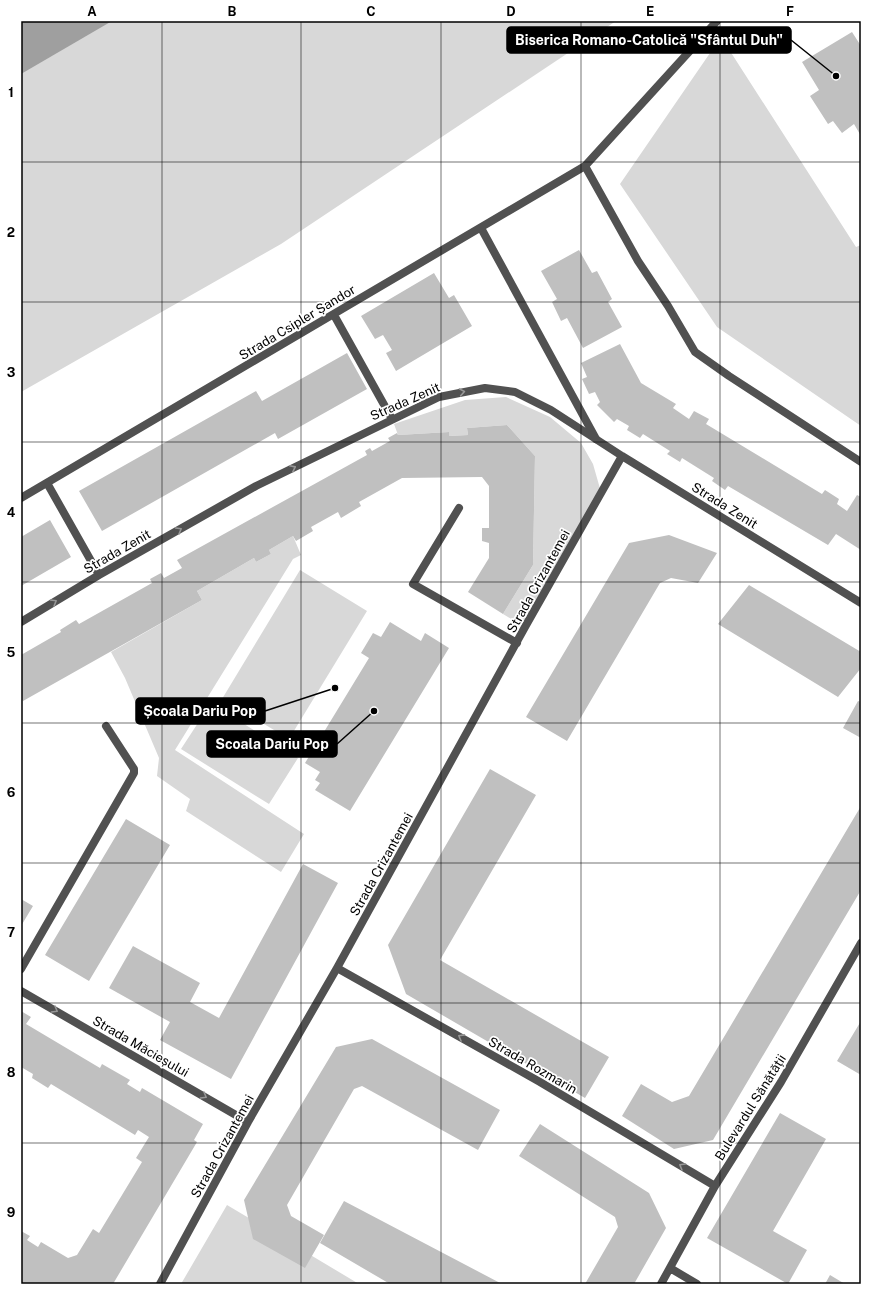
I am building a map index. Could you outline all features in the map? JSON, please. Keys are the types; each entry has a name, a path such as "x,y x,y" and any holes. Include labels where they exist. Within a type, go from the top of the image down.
{"street":[{"name":"Strada Csipler Șandor","path":"21,498 585,166 717,21"},
{"path":"585,166 638,261 668,306 695,352 729,376 861,462"},
{"path":"481,228 596,439"},
{"path":"334,315 392,418"},
{"name":"Strada Zenit","path":"21,622 99,575 256,486 392,418 439,397 484,388 515,392 551,410 622,456 861,603"},
{"name":"Strada Crizantemei","path":"160,1284 248,1122 337,968 622,456"},
{"path":"47,483 99,575"},
{"path":"459,508 413,584 517,643"},
{"path":"21,969 134,773 134,769 106,726"},
{"name":"Bulevardul Sănătății","path":"661,1284 715,1186 781,1082 861,943"},
{"name":"Strada Rozmarin","path":"337,968 540,1082 715,1186"},
{"name":"Strada Măcieșului","path":"21,990 248,1122"},
{"path":"670,1268 697,1284"}],"shaded area":[{"path":"21,21 616,21 281,244 21,392"},
{"path":"21,21 112,21 21,74"},
{"path":"721,37 856,247 861,245 861,426 717,327 620,184"},
{"path":"506,397 550,417 581,443 593,464 601,492 525,627 503,614 533,565 535,456 507,425 467,428 468,435 449,436 449,432 398,435 394,424 465,400"},
{"path":"293,536 301,555 293,559 175,750 304,834 281,872 186,811 190,799 157,776 159,758 125,678 111,652 202,600 197,591 254,558 256,562 271,554 269,550"},
{"path":"300,570 367,611 289,739 222,699"},
{"path":"211,703 298,758 269,804 181,749"},
{"path":"227,1205 359,1284 181,1284"}],"building":[{"path":"852,32 861,46 861,136 854,124 842,133 833,121 828,124 810,96 819,90 802,62"},
{"path":"579,250 592,273 597,271 612,299 608,302 622,327 583,348 567,318 561,321 552,302 557,299 541,271"},
{"path":"434,273 449,298 454,295 472,326 396,371 386,353 392,350 383,335 375,339 361,316"},
{"path":"620,344 641,383 676,404 673,408 689,419 694,411 709,419 706,424 822,494 825,490 839,499 837,504 847,511 857,495 861,497 861,550 836,534 828,545 728,486 725,490 712,481 714,478 682,458 680,462 667,454 670,451 643,434 640,438 627,430 629,426 617,419 614,422 597,405 600,402 595,392 589,394 582,379 587,377 581,363"},
{"path":"347,353 367,389 278,439 275,433 102,531 79,491 256,391 262,401"},
{"path":"507,425 535,456 533,565 503,614 468,592 489,558 489,543 482,541 482,528 489,528 489,486 482,477 402,478 359,502 361,506 341,518 338,512 311,527 313,531 296,541 293,536 269,550 271,554 256,562 254,558 197,591 202,600 23,701 21,698 21,655 61,632 60,630 76,620 79,624 152,583 150,579 161,573 164,578 182,568 177,560 367,455 365,451 370,448 372,451 390,441 388,438 397,433 398,435 449,432 449,436 468,435 467,428"},
{"path":"50,520 71,557 21,586 21,537"},
{"path":"669,535 717,553 698,583 671,578 660,583 567,741 526,717 629,543"},
{"path":"749,585 861,652 861,668 838,697 718,624"},
{"path":"390,622 421,641 425,633 449,648 350,811 315,790 320,783 315,780 320,772 305,763 369,658 361,653 373,633 381,637"},
{"path":"858,701 861,702 861,738 843,728"},
{"path":"490,769 536,795 440,960 609,1057 585,1098 406,994 388,945"},
{"path":"861,806 861,890 713,1140 674,1149 622,1116 641,1084 672,1102 689,1096"},
{"path":"126,819 170,845 89,981 45,955"},
{"path":"303,864 338,883 231,1079 160,1040 170,1022 109,988 133,946 200,983 190,1002 219,1018"},
{"path":"21,899 33,906 21,926"},
{"path":"21,1011 31,1017 26,1024 100,1068 102,1064 130,1080 127,1084 140,1092 142,1088 203,1124 194,1140 197,1142 113,1284 21,1283 21,1231 30,1236 27,1240 38,1247 41,1242 68,1258 77,1255 93,1229 99,1233 142,1162 136,1158 149,1137 138,1130 135,1135 51,1084 48,1088 32,1078 33,1074 21,1067"},
{"path":"861,1021 861,1075 837,1061"},
{"path":"372,1039 500,1110 478,1150 362,1086 354,1089 287,1205 291,1216 324,1235 305,1268 253,1239 244,1200 336,1047"},
{"path":"780,1113 826,1139 773,1231 807,1250 788,1284 707,1238"},
{"path":"540,1124 649,1193 666,1228 634,1284 585,1284 618,1227 615,1217 519,1156"},
{"path":"344,1201 502,1284 390,1284 320,1243"},
{"path":"830,1275 845,1284 825,1284"}],"place":[{"name":"Biserica Romano-Catolică \"Sfântul Duh\"","path":"836,76"},
{"name":"Școala Dariu Pop","path":"335,688"},
{"name":"Scoala Dariu Pop","path":"374,711"}]}
